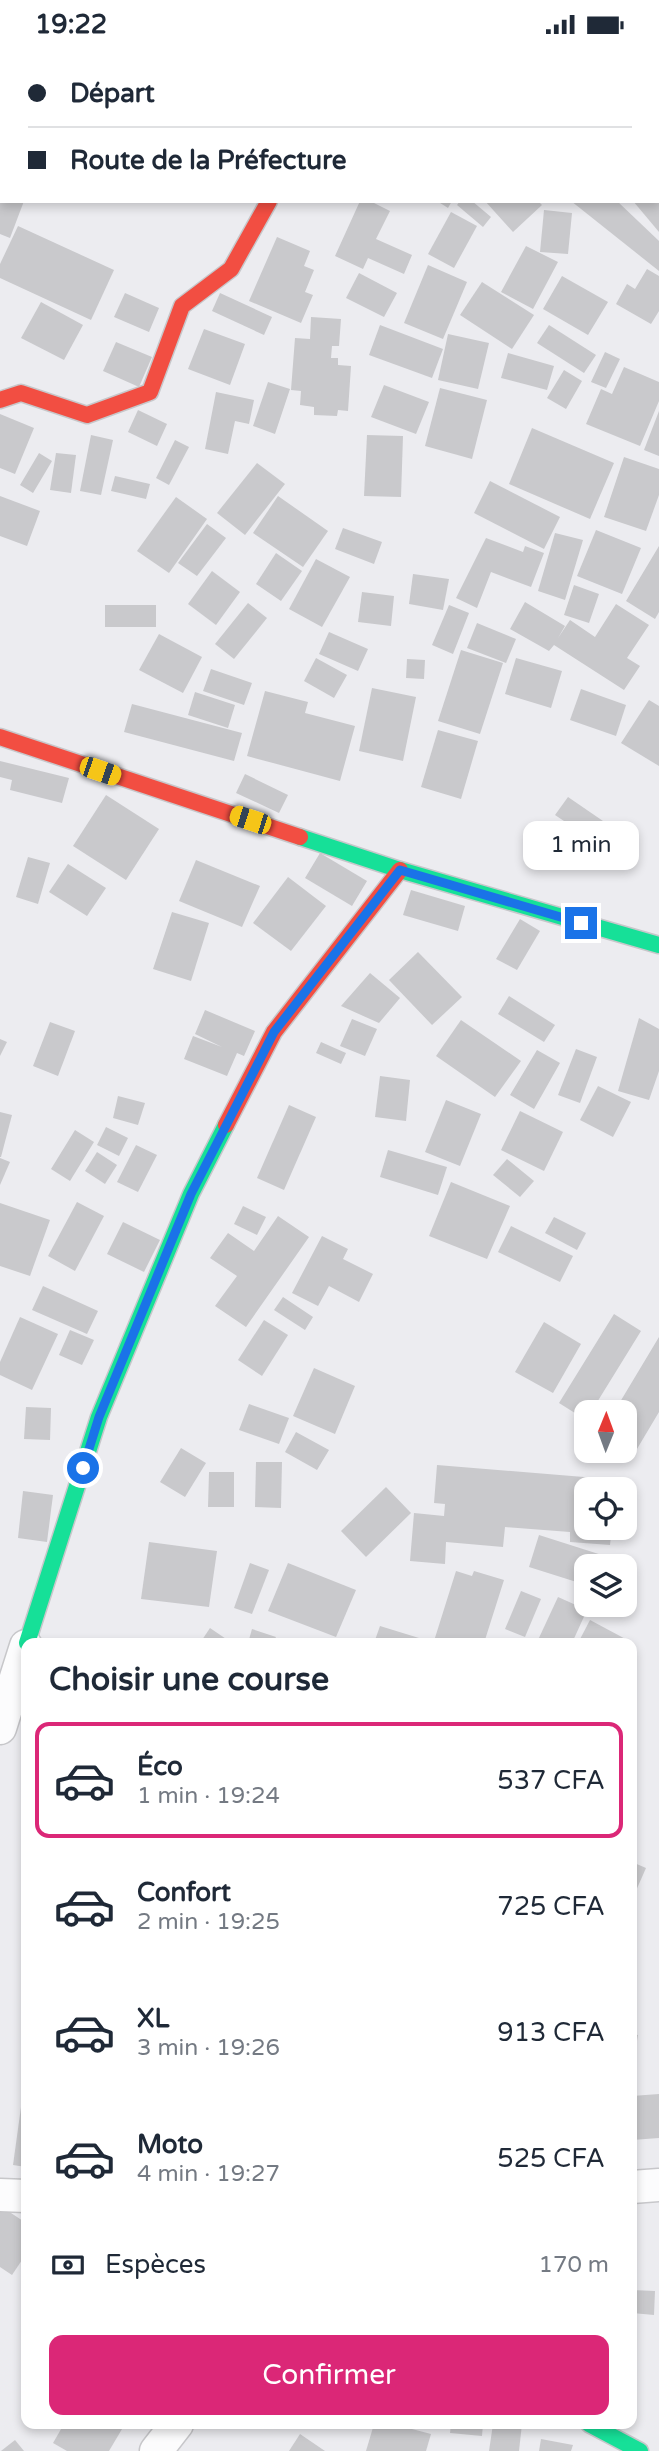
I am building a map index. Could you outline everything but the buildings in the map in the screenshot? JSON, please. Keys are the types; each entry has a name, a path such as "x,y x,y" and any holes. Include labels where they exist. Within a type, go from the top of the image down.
{"street":[{"path":"0,400 22,393 87,415 150,391 182,306 231,269 268,203"},
{"path":"0,737 400,870 659,945"},
{"path":"29,1638 99,1417 191,1194 274,1032 400,870"},
{"path":"0,1728 21,1663"},
{"path":"637,2187 659,2185"},
{"path":"0,2195 21,2196"},
{"path":"156,2451 173,2429"},
{"path":"598,2429 640,2451"}],"traffic: fast":[{"path":"300,837 400,870 659,945"},
{"path":"29,1638 99,1417 191,1194 226,1125"},
{"path":"598,2429 640,2451"}],"traffic: jam":[{"path":"0,400 21,393 87,415 150,392 182,306 231,269 268,203"},
{"path":"0,737 300,837"},
{"path":"226,1125 274,1032 400,870"}],"route":[{"path":"83,1468 99,1417 191,1194 274,1032 400,870 581,923"}]}
